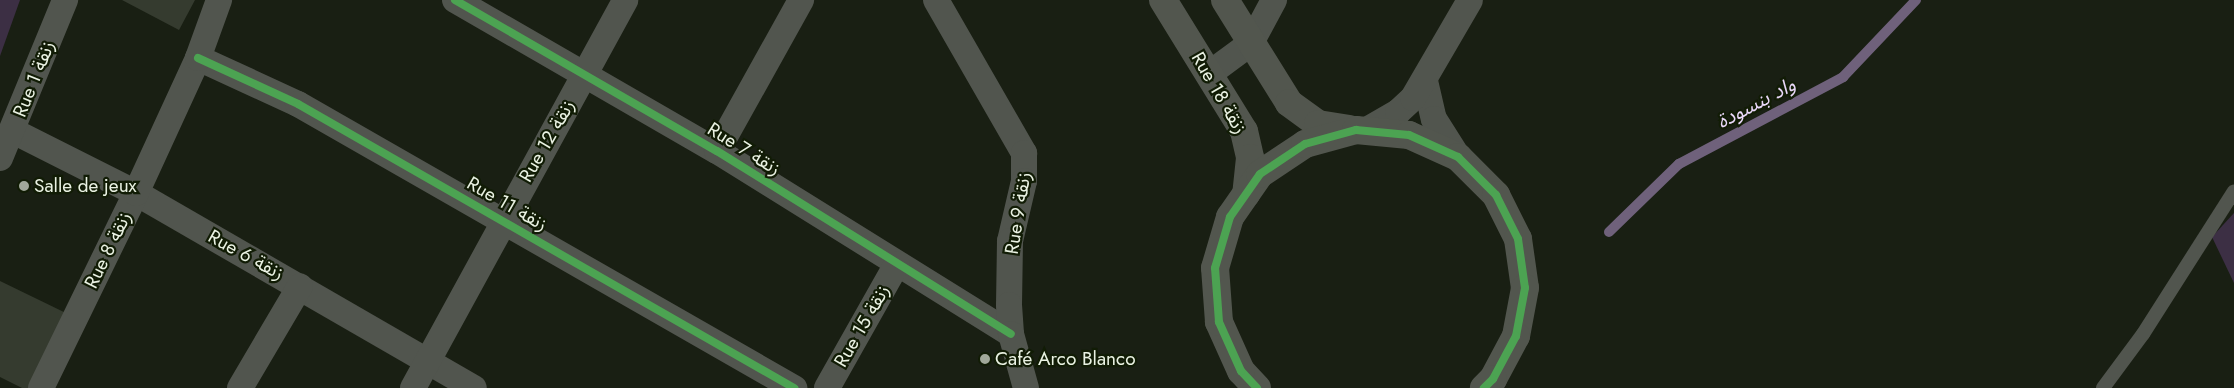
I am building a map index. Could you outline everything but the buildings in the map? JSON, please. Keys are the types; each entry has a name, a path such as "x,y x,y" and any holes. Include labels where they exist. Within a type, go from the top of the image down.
{"street":[{"name":"Rue 1 زنقة","path":"0,158 13,131 65,0"},
{"name":"Rue 8 زنقة","path":"41,388 136,194 198,58 219,0"},
{"name":"Rue 7 زنقة","path":"455,0 717,151 1011,334"},
{"name":"Rue 12 زنقة","path":"413,388 502,220 585,75 625,0"},
{"path":"717,151 801,0"},
{"name":"Rue 9 زنقة","path":"936,0 1024,153 1024,181 1010,241 1011,334 1026,388"},
{"name":"Rue 18 زنقة","path":"1163,0 1244,131 1250,158 1246,194"},
{"path":"1225,0 1289,103 1318,124 1361,131 1409,135 1458,158"},
{"path":"1209,74 1251,43 1274,0"},
{"path":"1257,388 1241,371 1219,322 1215,268 1230,217 1260,174 1305,144 1361,131 1398,112 1424,81 1470,0"},
{"name":"Rue 11 زنقة","path":"198,58 298,104 794,388"},
{"path":"1424,81 1434,119 1458,158 1496,195 1518,240 1525,288 1516,336 1501,377 1484,388"},
{"name":"Rue 6 زنقة","path":"13,131 136,194 300,286 474,388"},
{"name":"Rue 15 زنقة","path":"827,388 897,264"},
{"path":"240,388 300,286"}],"lane":[{"path":"2103,388 2143,334 2234,191"}],"shaded area":[{"path":"0,0 20,0 0,56"},
{"path":"2234,213 2234,283 2212,237"}],"waterway":[{"name":"واد بنسودة","path":"1609,232 1679,164 1843,77 1916,0"}],"cycle path":[{"path":"455,0 717,151 1011,334"},
{"path":"198,58 298,104 794,388"},
{"path":"1257,388 1241,371 1219,322 1215,268 1230,217 1260,174 1305,144 1356,130 1409,135 1458,157 1496,195 1518,239 1525,288 1516,336 1493,379 1484,388"}],"place":[{"name":"Salle de jeux","path":"24,186"},
{"name":"Café Arco Blanco","path":"985,359"}]}
